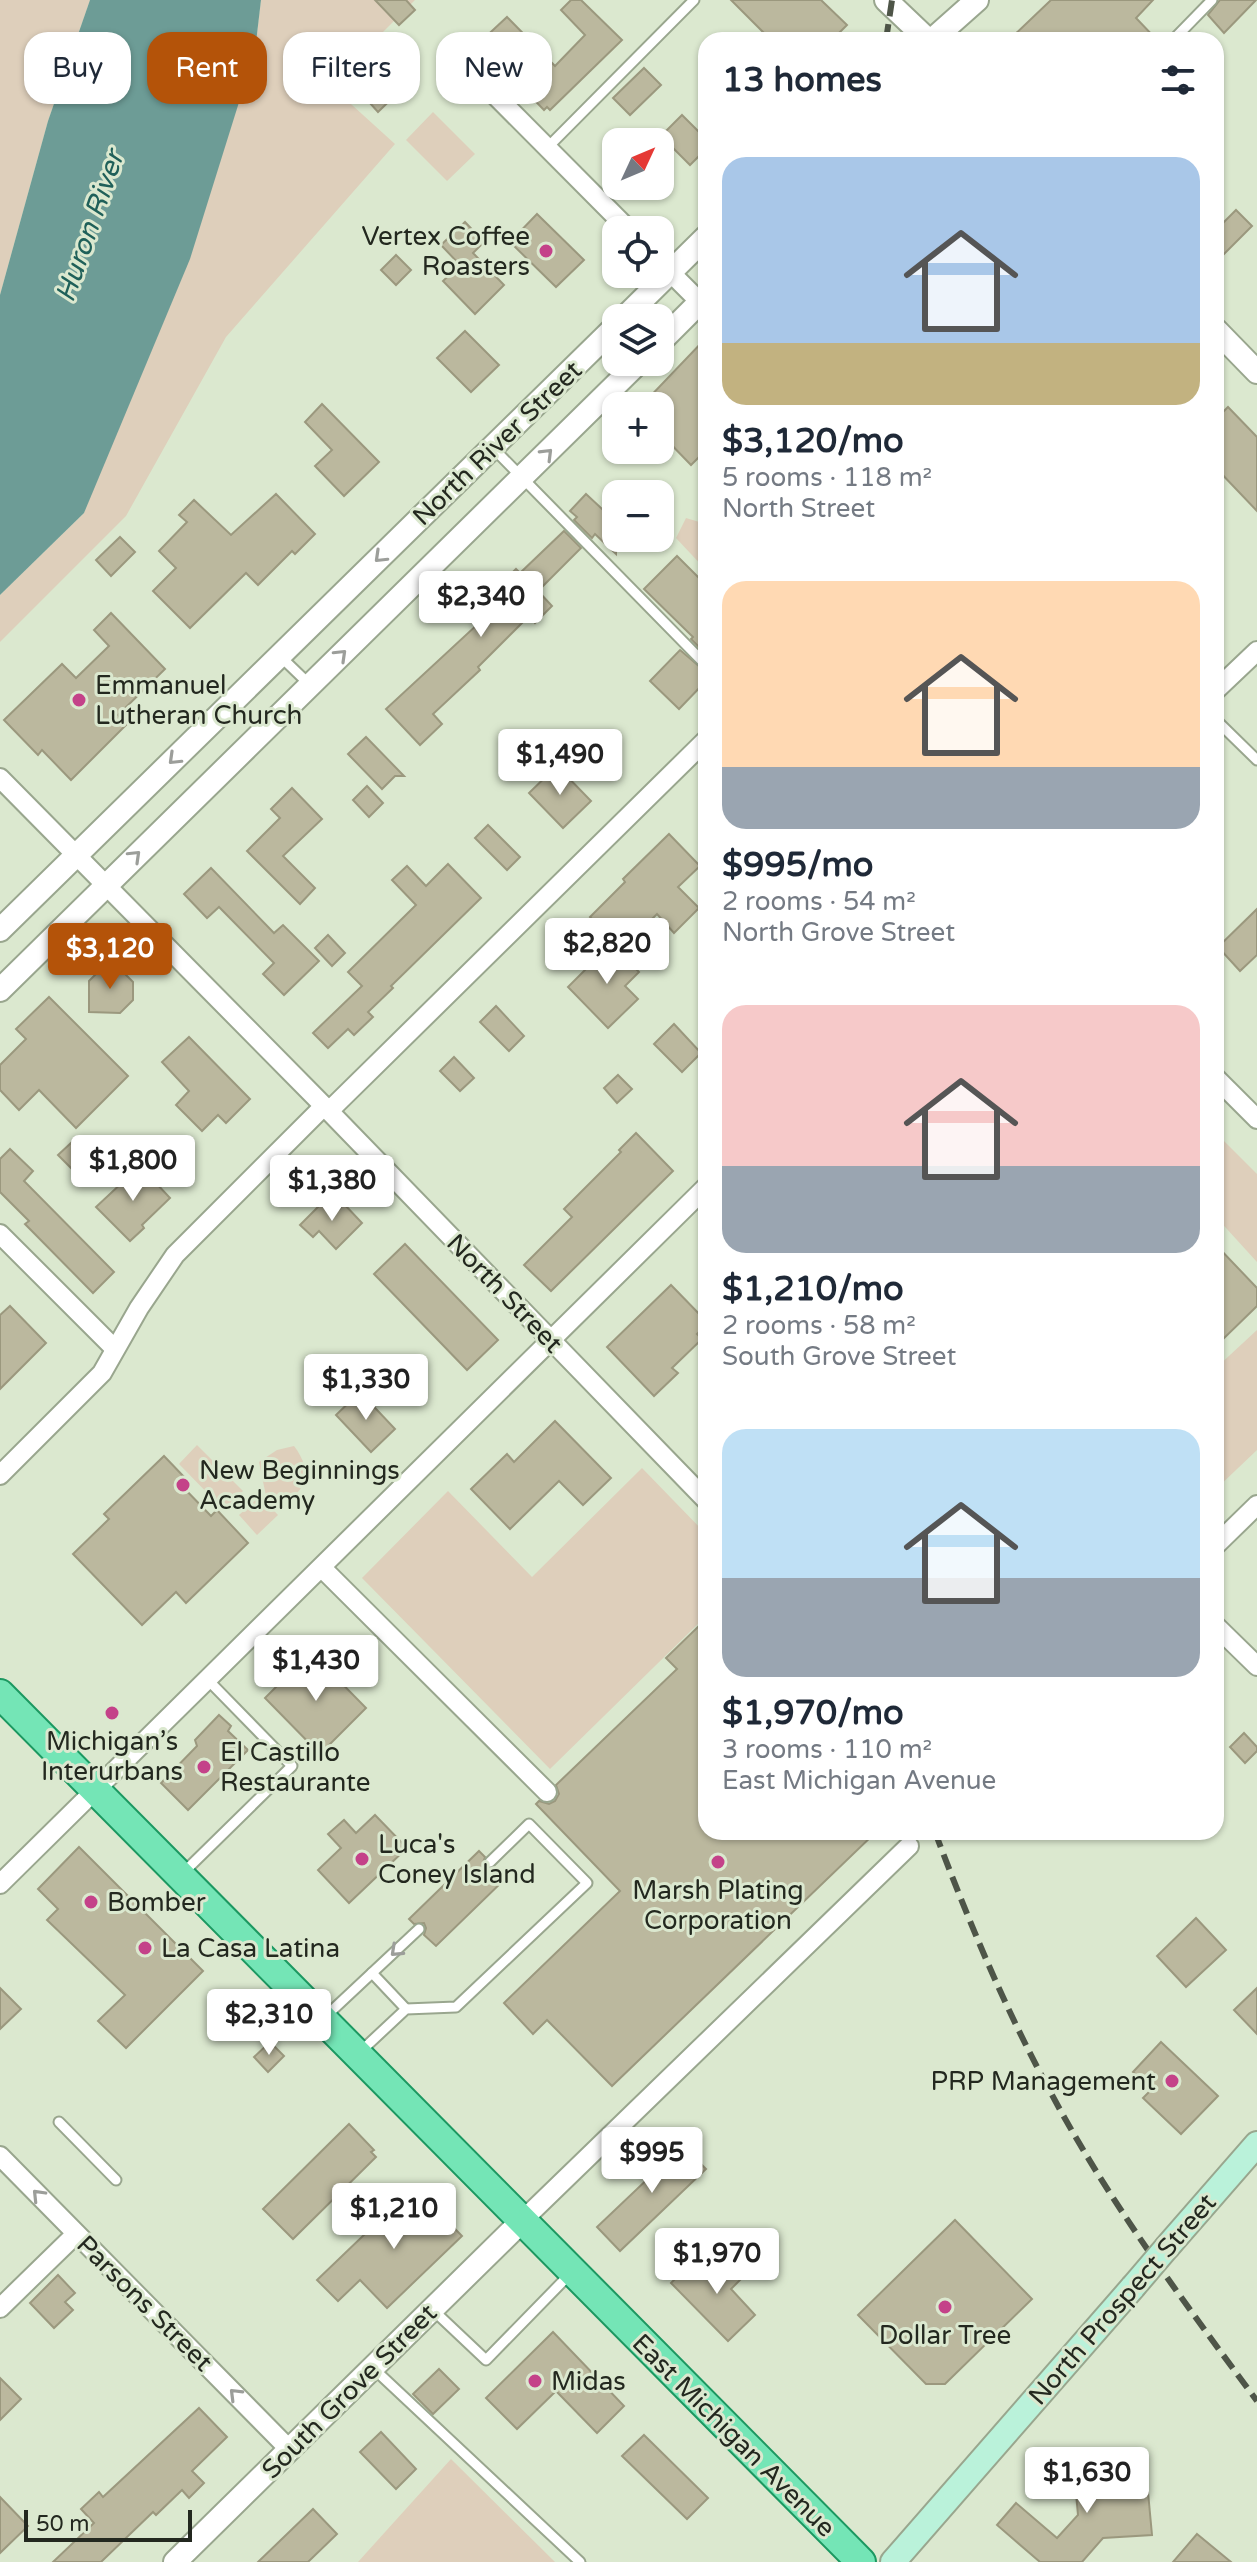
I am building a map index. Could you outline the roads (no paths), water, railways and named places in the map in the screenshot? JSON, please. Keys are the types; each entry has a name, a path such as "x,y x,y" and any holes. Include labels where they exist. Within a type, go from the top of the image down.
{"main road":[{"name":"East Michigan Avenue","path":"0,1694 861,2562"},
{"name":"North Prospect Street","path":"893,2562 1257,2144"}],"street":[{"path":"886,0 921,32"},
{"path":"939,32 977,0"},
{"path":"504,104 615,216"},
{"path":"674,260 698,243"},
{"path":"674,275 698,295"},
{"path":"635,304 648,288"},
{"path":"674,328 698,304"},
{"path":"1224,338 1257,372"},
{"name":"North River Street","path":"0,930 602,340"},
{"name":"North River Street","path":"0,990 625,376"},
{"path":"1224,682 1257,651"},
{"path":"0,1475 102,1373 139,1308 175,1255 698,748"},
{"name":"North Street","path":"0,778 698,1492"},
{"path":"1224,1086 1257,1119"},
{"path":"0,1884 698,1195"},
{"path":"0,1234 115,1349"},
{"path":"1224,1537 1257,1505"},
{"path":"322,1568 547,1792"},
{"path":"1224,1634 1257,1666"},
{"path":"523,2220 909,1846"},
{"name":"Parsons Street","path":"0,2156 290,2450"},
{"name":"South Grove Street","path":"175,2562 523,2220"},
{"path":"0,2308 76,2234"}],"lane":[{"path":"547,148 694,0"},
{"path":"1181,32 1212,0"},
{"path":"493,448 698,657"},
{"path":"280,656 310,685"},
{"path":"1224,728 1257,760"},
{"path":"180,1876 292,1766 208,1680"},
{"path":"358,2054 406,2009 456,2007 587,1883 529,1824 490,1862"},
{"path":"323,2019 419,1929"},
{"path":"372,1973 406,2009"},
{"path":"59,2122 116,2180"},
{"path":"432,2309 486,2360 572,2271"},
{"path":"373,2368 580,2562"}],"water":[{"name":"Huron River","path":"90,0 261,0 257,32 147,32 147,104 238,104 190,259 84,513 0,595 0,295 54,104 131,104 131,32 79,32"}],"railway":[{"path":"887,32 892,0"},
{"path":"938,1840 1003,1997 1074,2133 1148,2251 1257,2401"}],"place":[{"name":"Vertex Coffee Roasters","path":"546,251"},
{"name":"Emmanuel Lutheran Church","path":"79,700"},
{"name":"New Beginnings Academy","path":"183,1485"},
{"name":"Michigan’s Interurbans","path":"112,1713"},
{"name":"El Castillo Restaurante","path":"204,1767"},
{"name":"Luca's Coney Island","path":"362,1859"},
{"name":"Marsh Plating Corporation","path":"718,1862"},
{"name":"Bomber","path":"91,1902"},
{"name":"La Casa Latina","path":"145,1948"},
{"name":"PRP Management","path":"1172,2081"},
{"name":"Dollar Tree","path":"945,2307"},
{"name":"Midas","path":"535,2381"}]}
